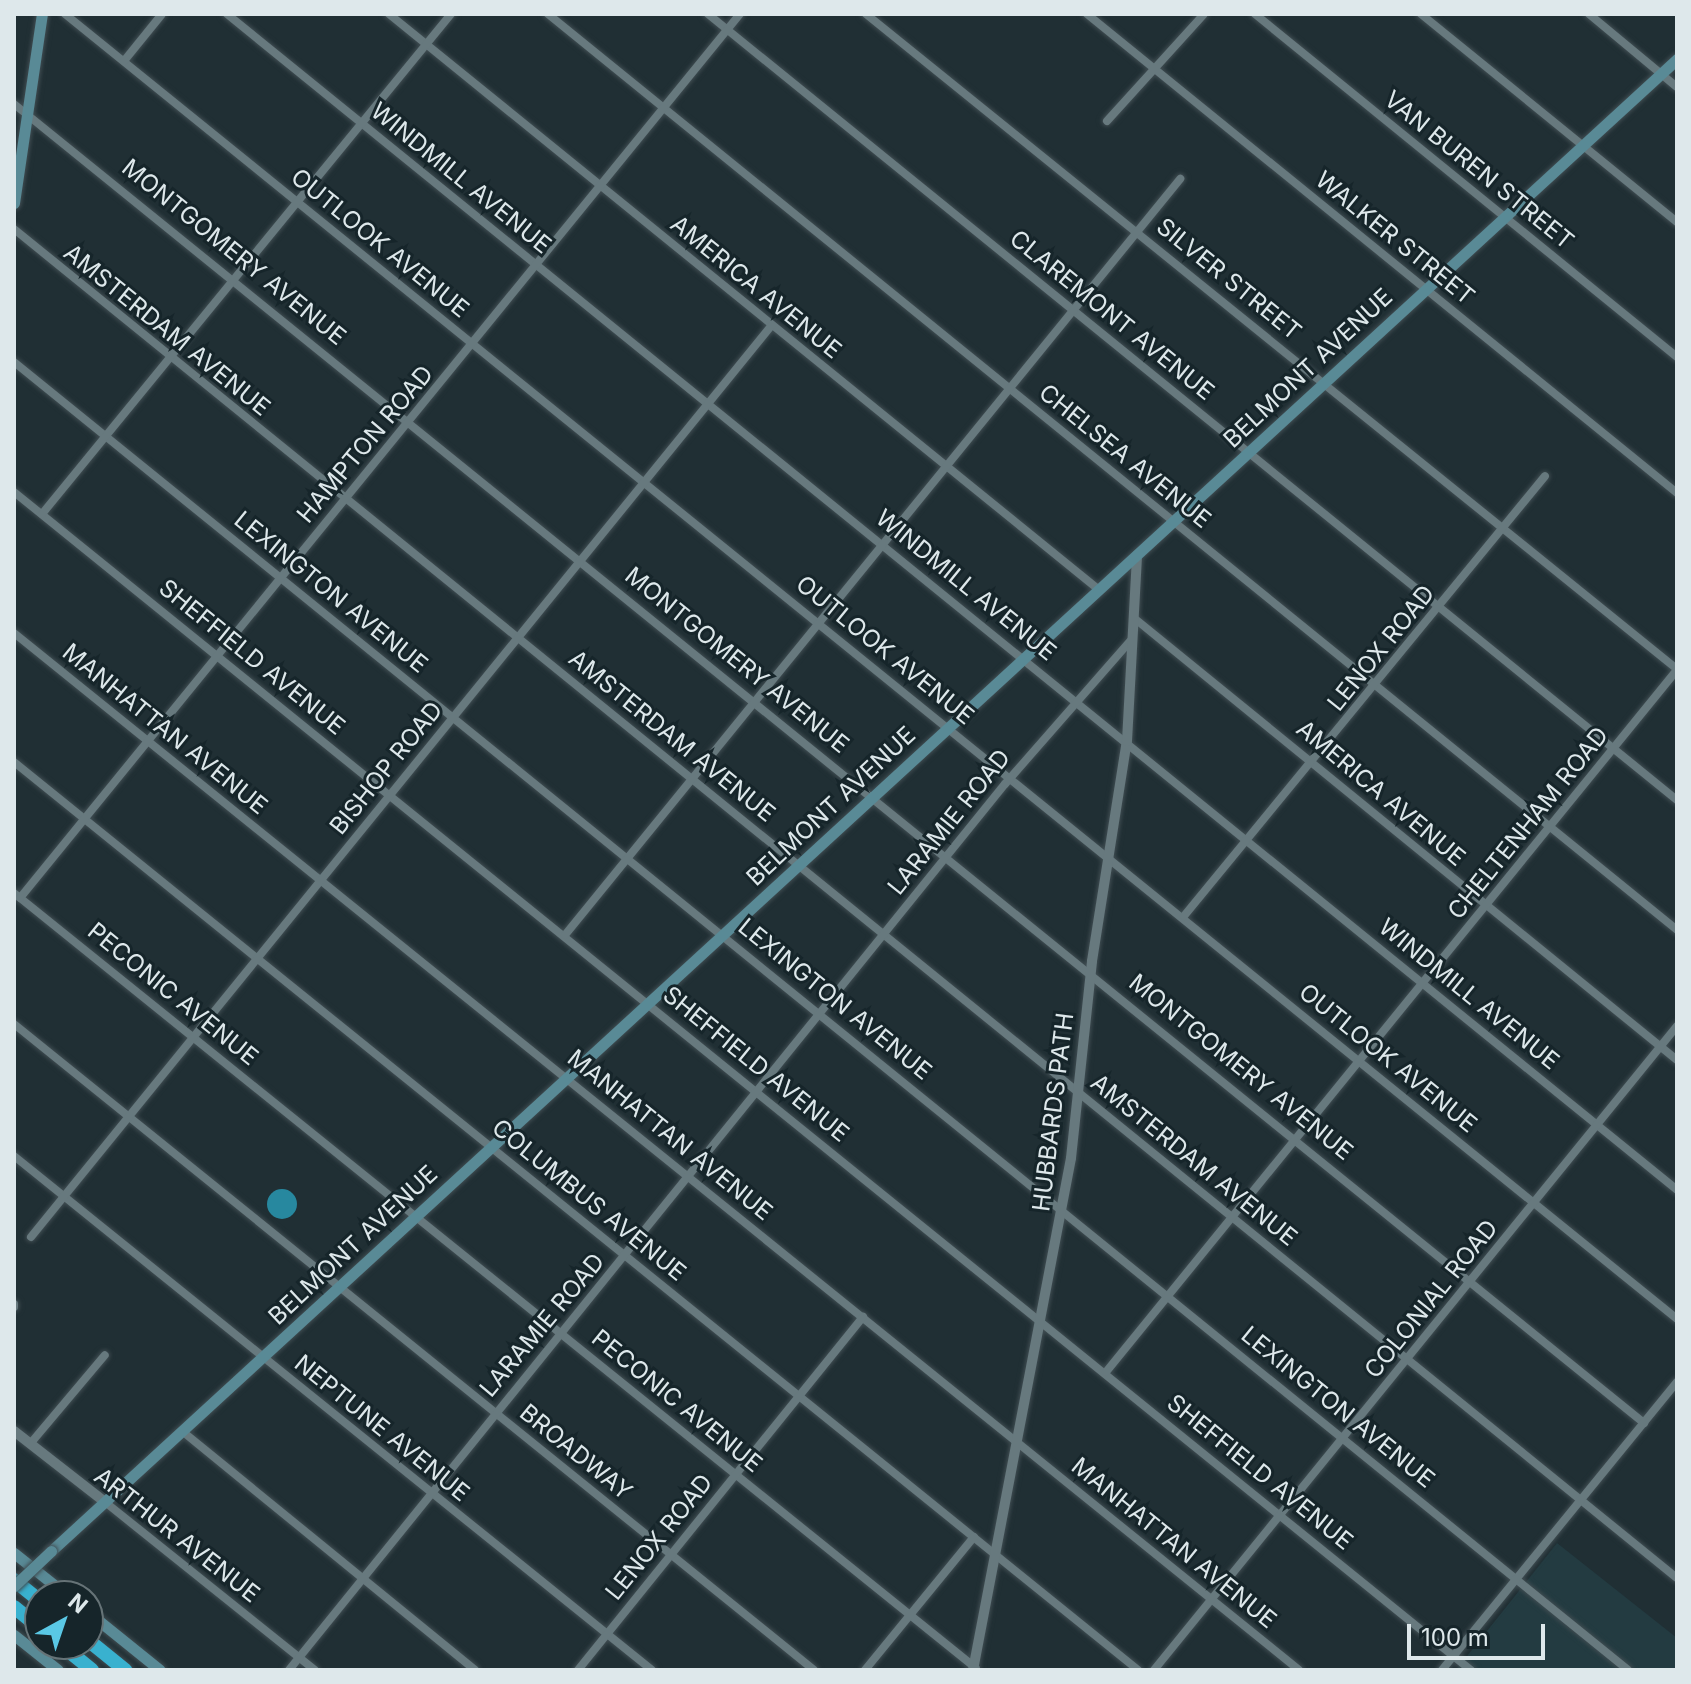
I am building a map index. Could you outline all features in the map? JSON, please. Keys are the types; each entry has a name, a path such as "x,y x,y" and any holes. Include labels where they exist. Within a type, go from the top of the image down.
{"highway":[{"path":"104,1653 125,1670"}],"main road":[{"path":"14,203 42,14"},
{"name":"BELMONT AVENUE","path":"14,1583 1677,59"},
{"path":"14,1553 48,1580"},
{"path":"104,1625 160,1670"},
{"path":"14,1635 58,1670"}],"street":[{"name":"OUTLOOK AVENUE","path":"65,14 1184,916 1677,1319"},
{"path":"124,61 162,14"},
{"name":"WINDMILL AVENUE","path":"227,14 1677,1190"},
{"name":"AMERICA AVENUE","path":"389,14 1098,589"},
{"path":"42,514 451,14"},
{"name":"CHELSEA AVENUE","path":"548,14 1677,930"},
{"name":"CLAREMONT AVENUE","path":"708,14 1677,800"},
{"name":"HAMPTON ROAD","path":"17,896 474,344 598,186 740,14"},
{"name":"SILVER STREET","path":"866,14 1677,669"},
{"name":"WALKER STREET","path":"1087,14 1677,493"},
{"path":"1107,121 1204,14"},
{"name":"VAN BUREN STREET","path":"1255,14 1677,357"},
{"path":"1421,14 1677,222"},
{"path":"1589,14 1677,87"},
{"name":"MONTGOMERY AVENUE","path":"14,104 236,279 409,422 1296,1136 1644,1423"},
{"path":"565,935 1180,179"},
{"name":"AMSTERDAM AVENUE","path":"14,229 343,501 693,778 1677,1578"},
{"name":"BISHOP ROAD","path":"31,1237 772,325"},
{"name":"LEXINGTON AVENUE","path":"14,362 1169,1294 1628,1670"},
{"name":"LENOX ROAD","path":"1184,916 1377,686 1545,476"},
{"name":"SHEFFIELD AVENUE","path":"14,492 1471,1670"},
{"name":"HUBBARDS PATH","path":"975,1669 1062,1208 1079,1092 1090,972 1127,741 1137,555"},
{"name":"AMERICA AVENUE","path":"1134,618 1677,1060"},
{"name":"MANHATTAN AVENUE","path":"14,633 1299,1670"},
{"name":"LARAMIE ROAD","path":"289,1670 430,1491 626,1256 1011,777 1075,699 1132,639"},
{"name":"CHELTENHAM ROAD","path":"1106,1372 1677,669"},
{"name":"COLUMBUS AVENUE","path":"14,762 1138,1670"},
{"name":"PECONIC AVENUE","path":"17,896 975,1669"},
{"name":"BROADWAY","path":"14,1024 814,1670"},
{"name":"COLONIAL ROAD","path":"1154,1670 1677,1026"},
{"name":"NEPTUNE AVENUE","path":"14,1156 652,1670"},
{"name":"LENOX ROAD","path":"578,1670 863,1317"},
{"path":"30,1444 105,1355"},
{"path":"1442,1670 1677,1382"},
{"name":"ARTHUR AVENUE","path":"14,1431 315,1670"},
{"path":"182,1431 475,1670"},
{"path":"865,1670 974,1537"}],"shaded area":[{"path":"1557,1543 1677,1638 1677,1670 1456,1670"}],"water":[{"path":"282,1189 293,1193 297,1204 293,1215 282,1219 271,1215 267,1204 271,1193"}]}
